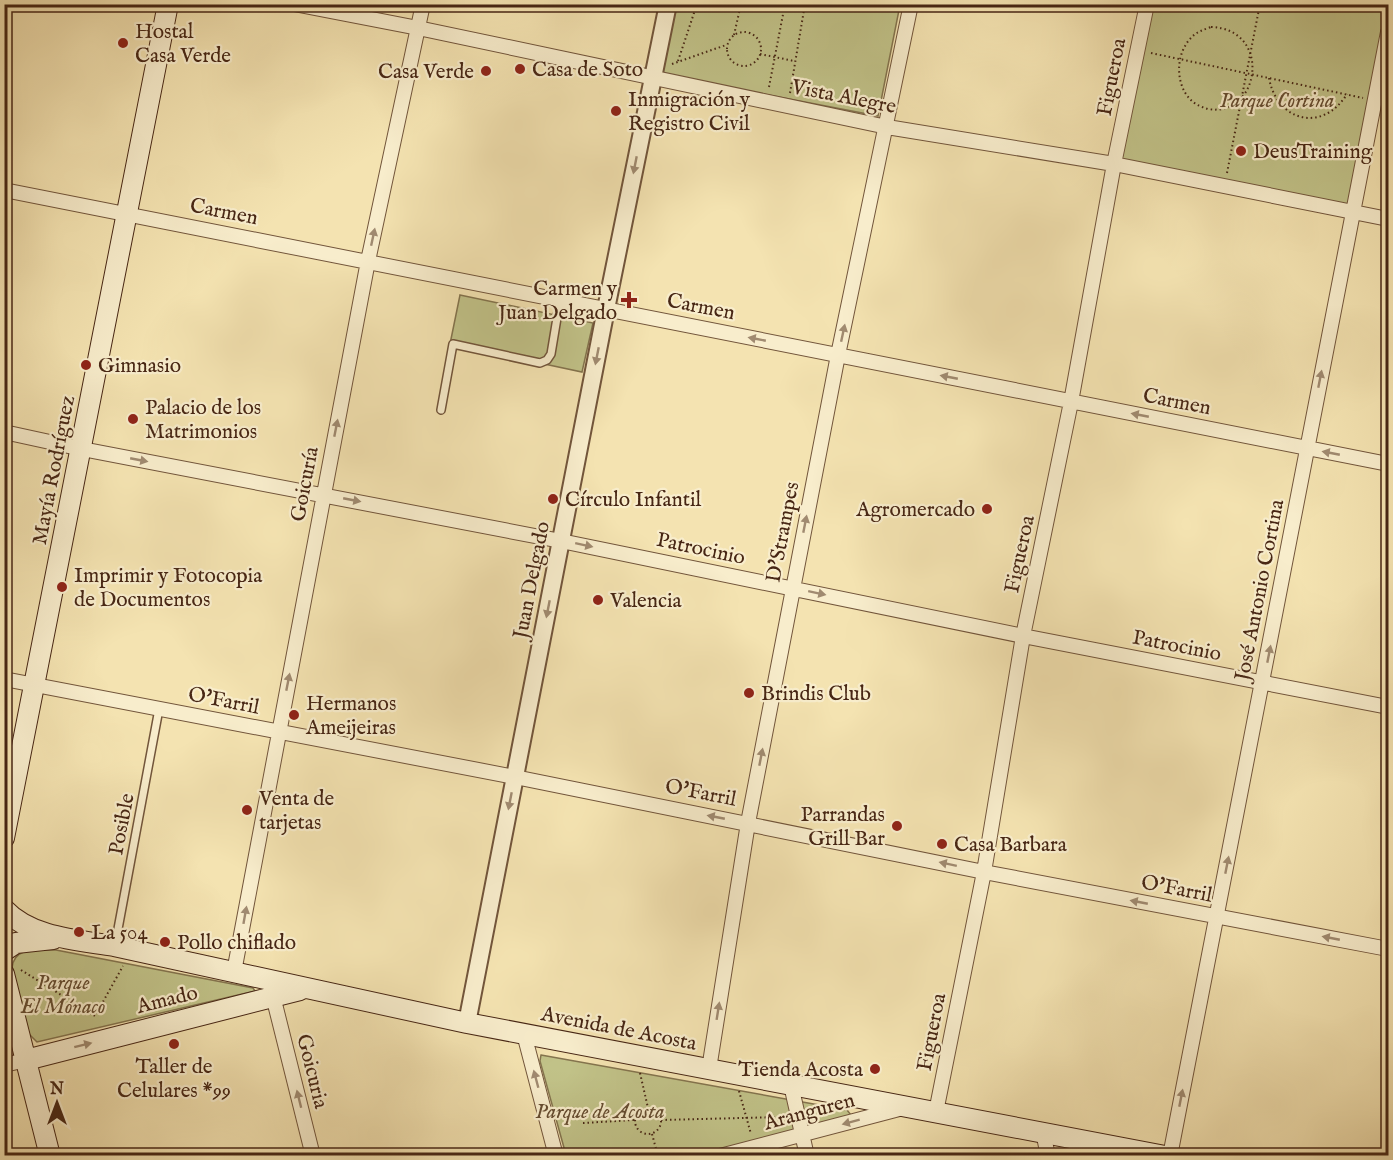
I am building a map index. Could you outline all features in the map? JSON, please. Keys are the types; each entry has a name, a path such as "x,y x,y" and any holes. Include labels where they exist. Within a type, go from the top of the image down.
{"main road":[{"name":"Mayía Rodríguez","path":"4,838 168,4"},
{"name":"Avenida de Acosta","path":"4,909 12,917 29,927 65,937 467,1023 1165,1155"},
{"name":"Avenida de Acosta","path":"4,951 16,943 65,937"},
{"path":"13,972 26,1060 50,1155"},
{"name":"Amado","path":"26,1060 307,989"}],"street":[{"name":"Vista Alegre","path":"294,4 887,127 1114,164 1389,219"},
{"name":"Goicuría","path":"234,972 368,261 423,4"},
{"name":"Juan Delgado","path":"467,1023 606,309 668,4"},
{"name":"D'Strampes","path":"709,1069 748,823 838,355 911,4"},
{"name":"Figueroa","path":"936,1112 984,872 1023,636 1071,402 1114,164 1147,4"},
{"name":"José Antonio Cortina","path":"1170,1155 1263,683 1352,212 1389,32"},
{"name":"Carmen","path":"4,190 1389,464"},
{"name":"Patrocinio","path":"4,432 561,541 1389,708"},
{"name":"O'Farril","path":"4,679 515,777 984,872 1389,949"},
{"name":"Goicuria","path":"273,996 313,1155"},
{"path":"525,1034 556,1155"},
{"name":"Amado","path":"4,1065 26,1060"},
{"path":"790,1085 807,1155"},
{"name":"Aranguren","path":"720,1155 908,1107"},
{"path":"1043,1132 1048,1155"}],"lane":[{"path":"441,410 453,345 540,363 547,360 551,354 560,300"},
{"name":"Posible","path":"114,946 159,709"}],"path":[{"path":"678,61 697,4"},
{"path":"671,65 727,44 734,35 741,4"},
{"path":"766,102 786,4"},
{"path":"788,107 805,4"},
{"path":"838,9 839,4"},
{"path":"1225,186 1260,4"},
{"path":"1211,27 1233,31 1248,46 1250,54 1251,74 1245,93 1227,108 1215,110 1203,108 1192,102 1184,93 1180,82 1180,59 1191,37 1200,31 1211,27"},
{"path":"727,44 726,50 730,60 739,66 750,66 758,59 761,48 756,37 746,32 734,35"},
{"path":"1137,50 1375,100"},
{"path":"760,54 794,61"},
{"path":"1269,78 1277,101 1291,113 1308,118 1331,113 1341,105 1347,94"},
{"path":"96,1022 95,1016 124,963"},
{"path":"13,972 95,1016"},
{"path":"640,1073 648,1108"},
{"path":"739,1091 751,1135"},
{"path":"648,1108 657,1111 661,1120 659,1128 652,1134 640,1132 634,1120 640,1110 648,1108"},
{"path":"661,1120 781,1117"},
{"path":"583,1123 634,1120"},
{"path":"652,1134 658,1155"}],"green space":[{"path":"672,5 900,5 878,116 658,74"},
{"name":"Parque Cortina","path":"1147,5 1388,5 1388,32 1352,212 1114,164"},
{"path":"460,295 593,323 582,372 450,344"},
{"name":"Parque El Mónaco","path":"56,950 253,988 255,991 37,1042 28,1033 12,968 17,956 22,952"},
{"name":"Parque de Acosta","path":"541,1055 847,1110 851,1115 849,1119 704,1155 566,1155 540,1061"}],"place":[{"name":"Hostal Casa Verde","path":"123,43"},
{"name":"Casa de Soto","path":"520,69"},
{"name":"Casa Verde","path":"486,71"},
{"name":"Inmigración y Registro Civil","path":"616,111"},
{"name":"DeusTraining","path":"1241,151"},
{"name":"Carmen y Juan Delgado","path":"629,300"},
{"name":"Gimnasio","path":"86,365"},
{"name":"Palacio de los Matrimonios","path":"133,419"},
{"name":"Círculo Infantil","path":"553,499"},
{"name":"Agromercado","path":"987,509"},
{"name":"Imprimir y Fotocopia de Documentos","path":"62,587"},
{"name":"Valencia","path":"598,600"},
{"name":"Brindis Club","path":"749,693"},
{"name":"Hermanos Ameijeiras","path":"294,715"},
{"name":"Venta de tarjetas","path":"247,810"},
{"name":"Parrandas Grill Bar","path":"897,826"},
{"name":"Casa Barbara","path":"942,844"},
{"name":"La 504","path":"79,932"},
{"name":"Pollo chiflado","path":"165,942"},
{"name":"Taller de Celulares *99","path":"174,1044"},
{"name":"Tienda Acosta","path":"875,1069"}]}
